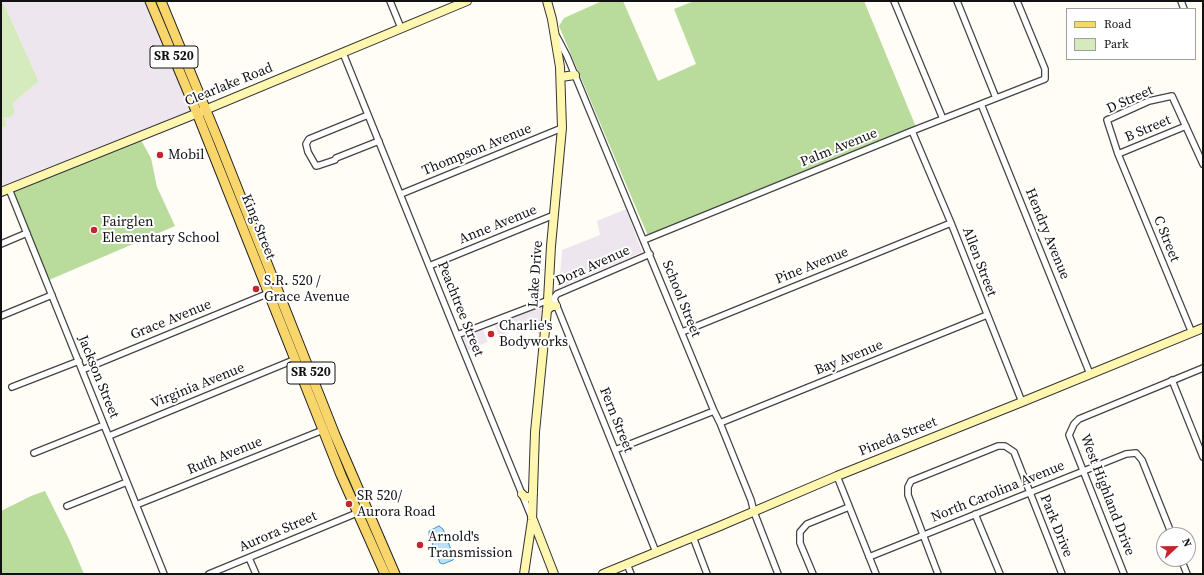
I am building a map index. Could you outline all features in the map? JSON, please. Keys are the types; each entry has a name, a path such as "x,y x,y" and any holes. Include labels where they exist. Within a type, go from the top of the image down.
{"main road":[{"name":"King Street","path":"150,1 202,111 263,279 335,434 395,574"},
{"name":"King Street","path":"160,1 300,357 323,430 357,513 385,574"},
{"path":"263,279 269,281 300,357"},
{"path":"357,513 362,514 365,517 378,543 383,547"},
{"path":"380,564 386,567 390,574"}],"street":[{"path":"390,1 401,28"},
{"name":"Clearlake Road","path":"5,190 202,111 465,1"},
{"name":"Lake Drive","path":"524,574 532,520 535,432 547,310 553,301 554,215 562,128 561,77 556,35 546,1"},
{"path":"894,1 943,119"},
{"path":"957,1 996,98"},
{"name":"Palm Avenue","path":"644,240 912,131 1045,79 1045,69 1017,1"},
{"name":"School Street","path":"556,35 567,56 720,423 751,500 754,512 778,574"},
{"name":"Peachtree Street","path":"343,53 554,574"},
{"path":"561,77 575,75"},
{"name":"D Street","path":"1118,154 1107,120 1148,101 1172,96 1186,126"},
{"name":"Hendry Avenue","path":"981,104 1090,374"},
{"path":"368,115 309,139 306,144 308,152 316,166 320,166 335,160 336,158 379,142"},
{"path":"1186,126 1203,164"},
{"name":"B Street","path":"1118,154 1186,126"},
{"name":"Thompson Avenue","path":"400,194 562,128"},
{"name":"Allen Street","path":"912,131 951,223 1022,402"},
{"name":"C Street","path":"1118,154 1192,332"},
{"name":"Jackson Street","path":"5,190 27,233 164,574"},
{"name":"Anne Avenue","path":"429,266 554,215"},
{"name":"Pine Avenue","path":"682,332 951,223"},
{"path":"1,244 27,233"},
{"name":"Dora Avenue","path":"457,336 553,301 557,294 650,254"},
{"name":"Grace Avenue","path":"82,370 269,293"},
{"path":"1,316 52,295"},
{"name":"Fern Street","path":"553,301 656,552"},
{"name":"Bay Avenue","path":"720,423 987,315"},
{"name":"Pineda Street","path":"603,574 837,476 1203,328"},
{"name":"Virginia Avenue","path":"109,436 300,357"},
{"path":"12,387 79,361"},
{"path":"1203,368 1172,380 1203,457"},
{"name":"West Highland Drive","path":"1124,574 1069,435 1074,424 1079,419 1172,380"},
{"path":"615,450 714,411"},
{"path":"34,452 104,425"},
{"name":"Ruth Avenue","path":"136,505 323,430"},
{"name":"Park Drive","path":"923,536 908,495 908,487 911,481 998,446 1005,446 1014,452 1062,574"},
{"name":"North Carolina Avenue","path":"869,557 1126,454 1136,453 1142,460 1169,527"},
{"path":"837,476 876,574"},
{"path":"67,506 127,482"},
{"path":"522,494 525,497 531,497 533,493"},
{"path":"813,574 800,543 800,532 807,524 849,507"},
{"name":"Aurora Street","path":"209,574 357,513"},
{"path":"975,514 1000,574"},
{"path":"923,536 938,574"},
{"path":"692,538 707,574"},
{"path":"527,554 532,548 544,548"},
{"path":"249,558 256,574"},
{"path":"627,564 631,574"}],"shaded area":[{"path":"2,1 146,1 191,113 1,189 1,128 7,126 3,117 12,104 39,82"},
{"path":"626,209 642,252 559,288 562,250 600,235 597,221"},
{"path":"543,305 541,336 537,333 534,318 499,336 495,325"},
{"path":"483,329 488,342 468,350 463,337"}],"green space":[{"path":"1,1 5,6 39,82 12,104 15,111 11,117 4,117 7,126 1,128"},
{"path":"602,1 623,1 658,81 696,64 674,9 694,1 864,1 916,127 648,236 559,26 564,18"},
{"path":"141,140 151,158 157,187 175,226 49,280 12,190"},
{"path":"45,491 69,539 84,574 1,574 1,511 31,496"}],"water":[{"path":"439,526 443,529 454,557 453,560 443,564 440,563 429,535 429,531"}],"place":[{"name":"Mobil","path":"160,155"},
{"name":"Fairglen Elementary School","path":"94,230"},
{"name":"S.R. 520 / Grace Avenue","path":"256,289"},
{"name":"Charlie's Bodyworks","path":"491,334"},
{"name":"SR 520/ Aurora Road","path":"349,504"},
{"name":"Arnold's Transmission","path":"420,545"}]}
